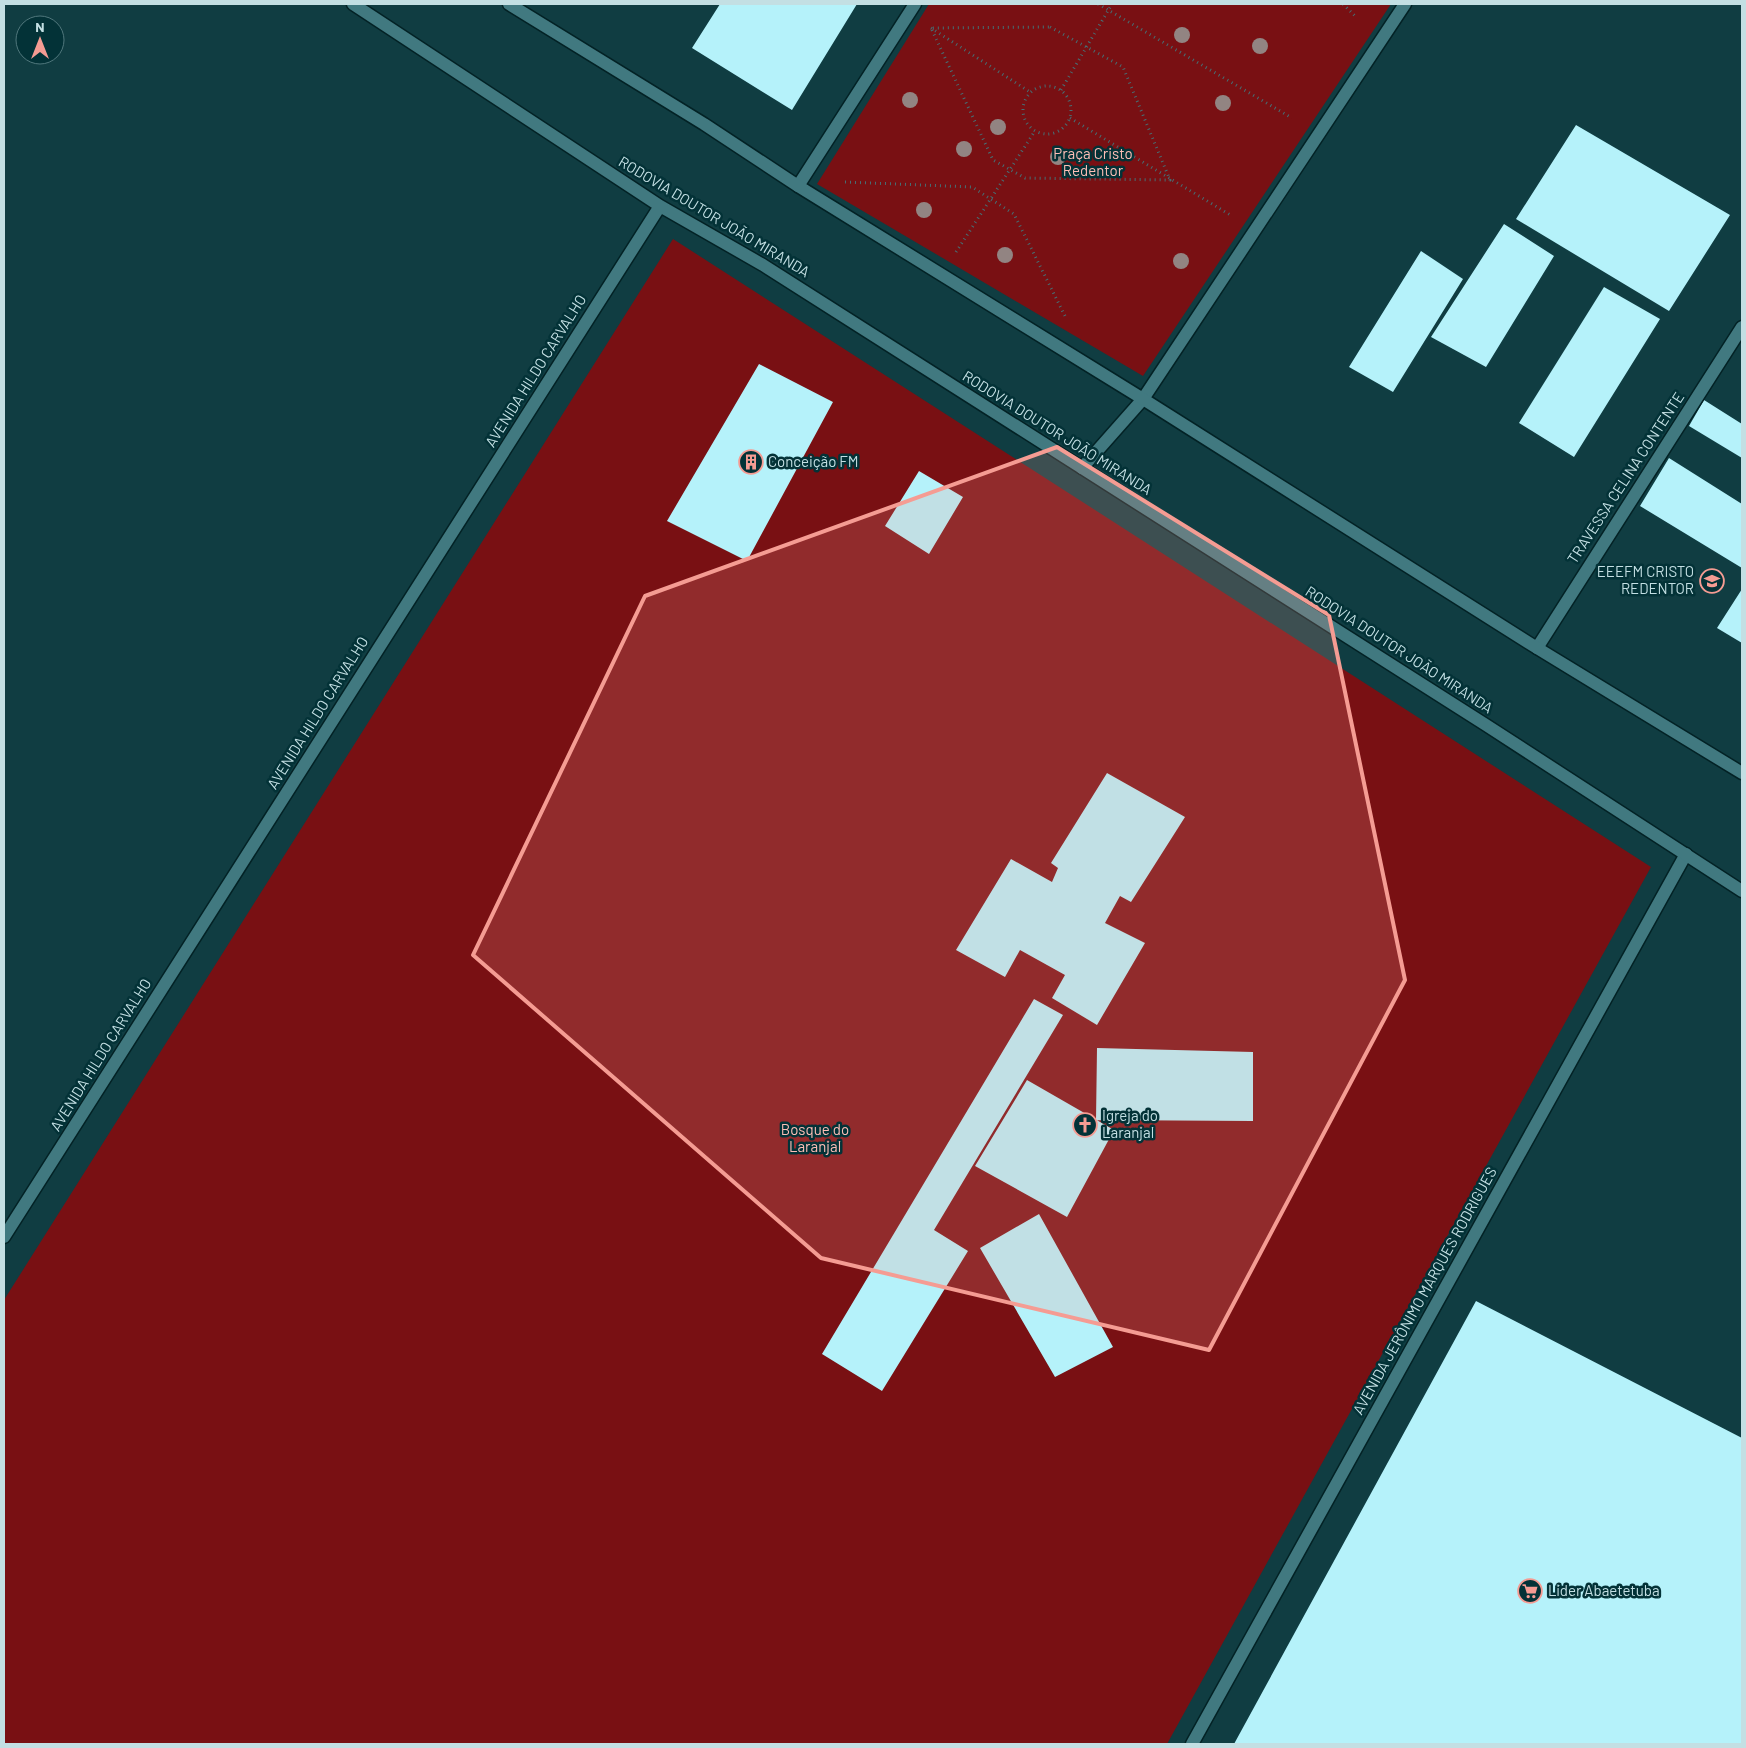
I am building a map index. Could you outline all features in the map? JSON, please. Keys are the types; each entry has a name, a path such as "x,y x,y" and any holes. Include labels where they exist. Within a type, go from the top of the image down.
{"street":[{"name":"RODOVIA DOUTOR JOÃO MIRANDA","path":"353,4 660,206 763,265 1742,891"},
{"path":"509,4 704,124 798,186 1142,399 1537,648 1742,773"},
{"path":"798,186 915,4"},
{"path":"1082,468 1142,399 1405,4"},
{"name":"AVENIDA HILDO CARVALHO","path":"4,1237 660,206"},
{"name":"TRAVESSA CELINA CONTENTE","path":"1537,648 1742,327"},
{"name":"AVENIDA JERÔNIMO MARQUES RODRIGUES","path":"1192,1744 1686,854"}],"path":[{"path":"1098,4 1292,118"},
{"path":"1061,90 1112,4"},
{"path":"1344,4 1355,16"},
{"path":"931,28 1050,26 1123,67 1170,180"},
{"path":"931,28 1030,92"},
{"path":"931,28 993,160 1025,178 1170,180"},
{"path":"1048,85 1061,90 1069,99 1071,106 1070,118 1062,129 1046,134 1035,131 1026,124 1022,109 1024,101 1030,92 1040,86 1048,85"},
{"path":"1070,118 1233,217"},
{"path":"954,256 1035,131"},
{"path":"844,182 972,187 1014,214 1067,320"}],"highlighted area":[{"path":"1057,447 1329,615 1405,980 1209,1350 821,1258 473,955 645,596"}],"green space":[{"name":"Praça Cristo Redentor","path":"929,4 1391,4 1143,376 817,184"},
{"name":"Bosque do Laranjal","path":"673,239 1651,867 1167,1744 4,1744 4,1300"}],"building":[{"path":"720,4 857,4 792,110 692,48"},
{"path":"1576,125 1730,215 1669,311 1516,219"},
{"path":"1504,224 1554,256 1486,367 1431,337"},
{"path":"1421,251 1463,279 1393,392 1349,367"},
{"path":"1604,287 1660,319 1574,457 1519,423"},
{"name":"Conceição FM","path":"759,364 833,402 747,561 667,521"},
{"path":"1704,400 1742,424 1742,458 1689,426"},
{"path":"1669,458 1742,504 1742,568 1640,506"},
{"path":"919,471 963,497 929,554 885,526"},
{"path":"1742,589 1742,643 1717,628"},
{"path":"1107,773 1185,817 1131,902 1120,896 1105,923 1145,943 1097,1025 1052,998 1065,975 1020,950 1005,977 956,950 1011,859 1052,882 1058,868 1051,863"},
{"path":"1034,999 1063,1015 934,1230 968,1251 882,1391 822,1354"},
{"path":"1097,1048 1253,1052 1253,1121 1096,1120"},
{"path":"1027,1080 1114,1130 1067,1217 975,1166"},
{"path":"1039,1214 1113,1347 1055,1377 980,1248"},
{"name":"Líder Abaetetuba","path":"1476,1301 1742,1438 1742,1744 1234,1744"}],"place":[{"name":"Conceição FM","path":"751,462"},
{"name":"EEEFM CRISTO REDENTOR","path":"1712,581"},
{"name":"Igreja do Laranjal","path":"1085,1125"},
{"name":"Líder Abaetetuba","path":"1530,1591"}]}
